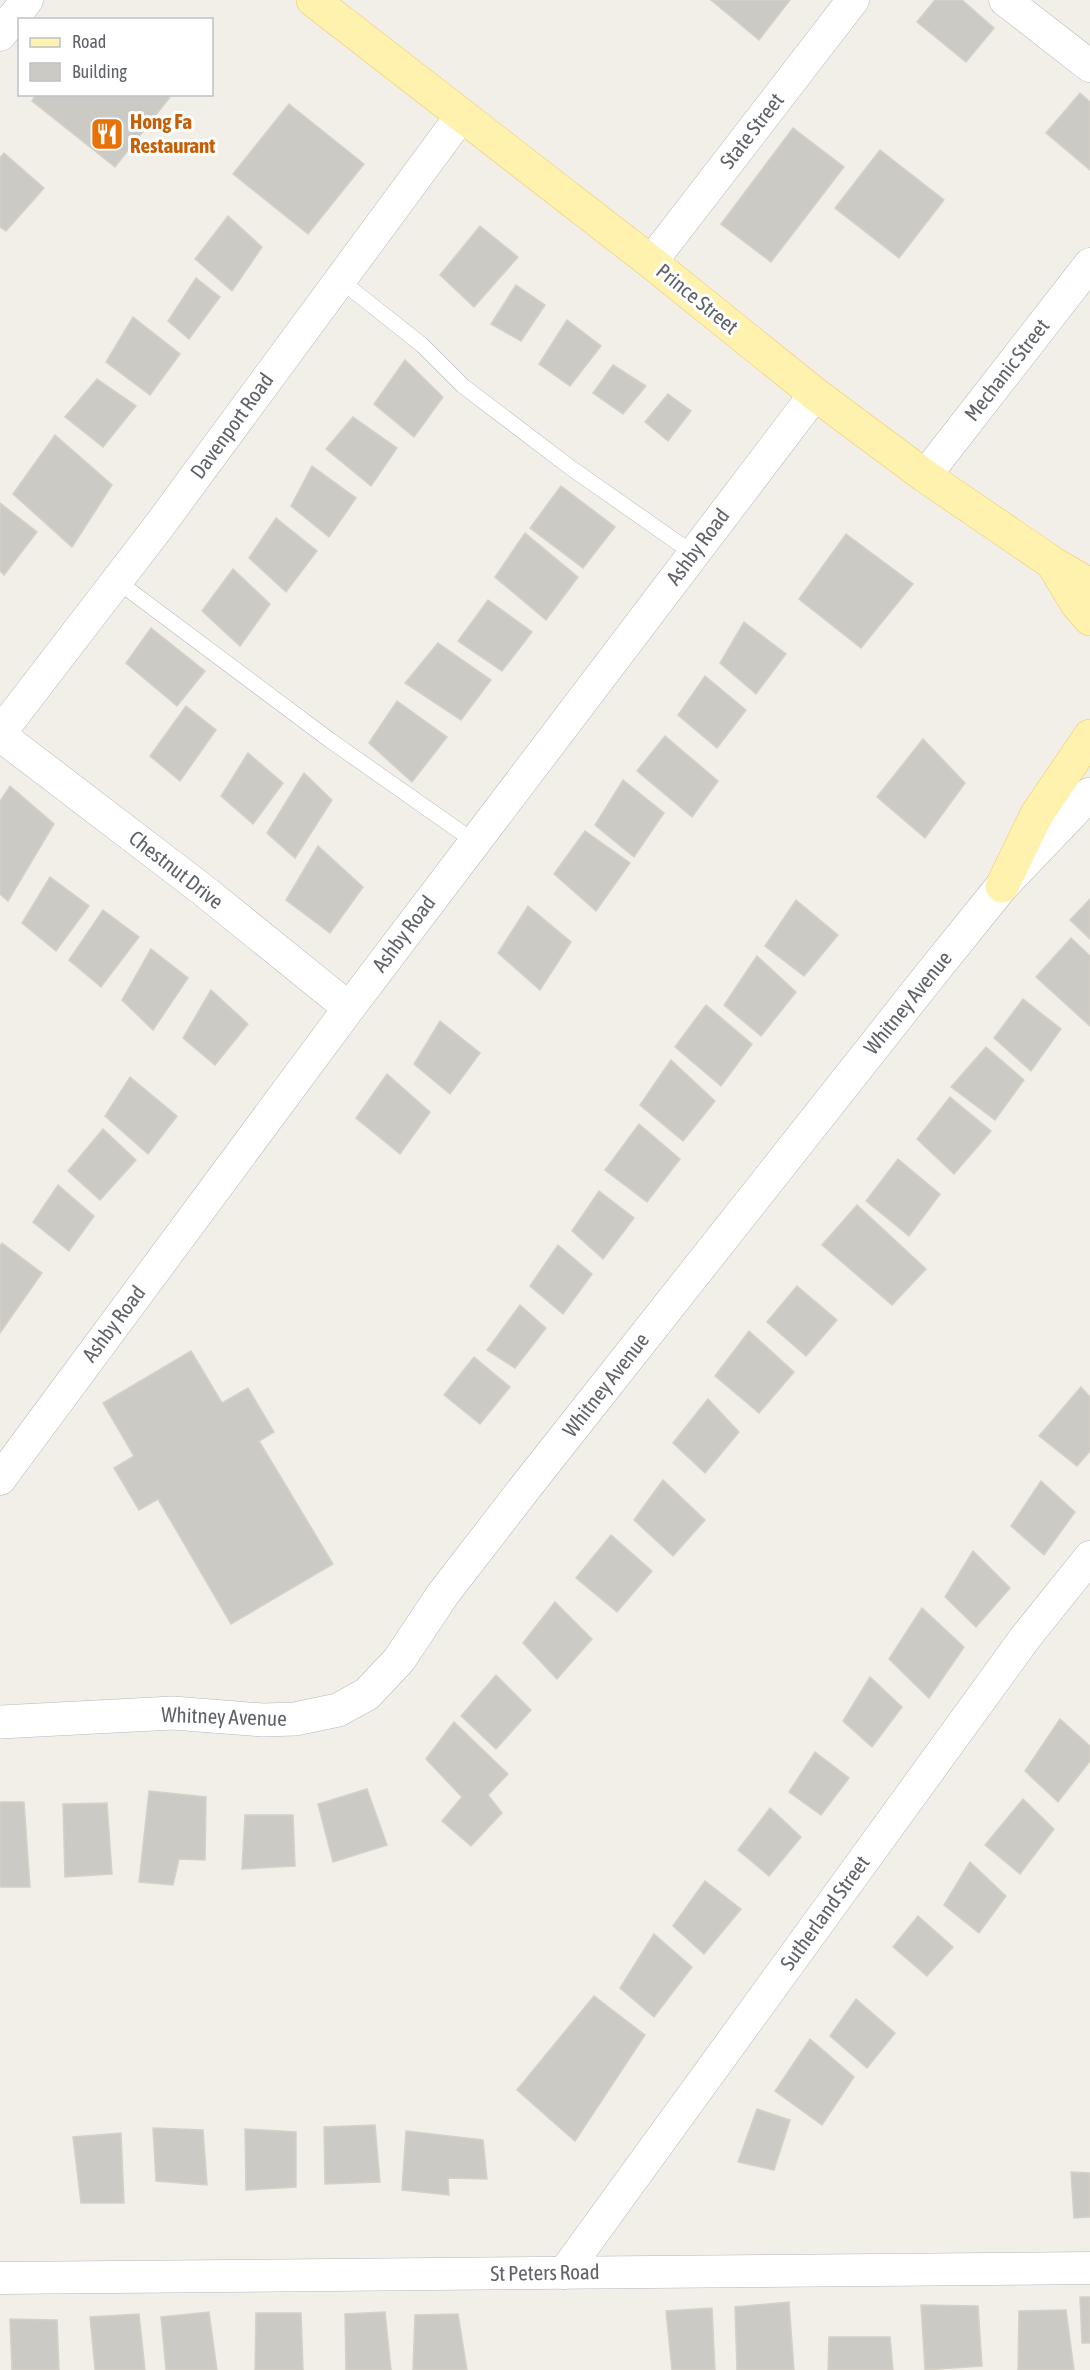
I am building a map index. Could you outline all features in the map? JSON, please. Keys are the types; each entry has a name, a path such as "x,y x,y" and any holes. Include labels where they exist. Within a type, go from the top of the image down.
{"main road":[{"name":"Prince Street","path":"313,0 461,117 651,262 815,394 925,476 1053,564 1090,585"},
{"path":"1053,564 1077,604 1090,619"},
{"path":"1002,886 1037,814 1090,736"}],"street":[{"path":"0,34 27,0"},
{"name":"State Street","path":"651,262 853,0"},
{"path":"1005,0 1090,66"},
{"name":"Davenport Road","path":"0,734 117,581 461,117"},
{"name":"Mechanic Street","path":"925,476 1090,264"},
{"name":"Ashby Road","path":"0,1479 349,1008 815,394"},
{"name":"Chestnut Drive","path":"0,734 203,890 349,1008"},
{"name":"Whitney Avenue","path":"0,1722 173,1713 263,1720 296,1719 338,1710 367,1694 399,1660 443,1594 521,1493 1002,886 1090,794"},
{"name":"Sutherland Street","path":"564,2272 1025,1638 1090,1557"},
{"name":"St Peters Road","path":"0,2278 1090,2268"}],"lane":[{"path":"340,280 422,345 463,386 571,468 694,554"},
{"path":"117,581 331,741 475,842"}],"building":[{"path":"711,0 790,0 759,40"},
{"path":"935,0 962,0 994,28 966,62 917,22"},
{"path":"1080,93 1090,102 1090,170 1046,133"},
{"name":"Hong Fa Restaurant","path":"35,96 170,97 115,167 32,101"},
{"path":"289,104 364,164 308,234 233,174"},
{"path":"793,128 844,167 771,262 721,224"},
{"path":"880,150 944,200 899,258 835,208"},
{"path":"4,153 44,188 6,231 0,227 0,158"},
{"path":"228,216 262,247 232,291 195,259"},
{"path":"480,226 518,257 474,307 440,275"},
{"path":"196,278 220,297 189,339 168,321"},
{"path":"516,285 545,305 521,341 491,324"},
{"path":"133,317 180,354 150,395 106,362"},
{"path":"567,320 601,346 570,386 539,364"},
{"path":"405,360 443,397 414,437 374,404"},
{"path":"613,365 646,386 623,414 593,393"},
{"path":"97,379 136,406 103,447 65,417"},
{"path":"668,394 691,411 668,441 645,422"},
{"path":"353,417 397,448 371,486 326,449"},
{"path":"55,435 112,485 72,547 13,494"},
{"path":"312,466 356,498 329,537 291,506"},
{"path":"561,486 615,527 583,568 530,528"},
{"path":"0,503 37,532 4,575 0,571"},
{"path":"276,518 317,551 286,592 249,558"},
{"path":"525,533 578,577 546,620 495,577"},
{"path":"846,534 913,584 861,648 799,599"},
{"path":"233,569 270,604 240,646 202,611"},
{"path":"488,600 532,632 502,671 458,641"},
{"path":"744,622 786,654 756,694 720,663"},
{"path":"151,628 205,671 177,706 126,663"},
{"path":"438,643 491,680 461,720 405,683"},
{"path":"705,676 746,710 717,748 678,715"},
{"path":"397,701 447,737 412,782 369,743"},
{"path":"186,706 216,730 180,781 150,756"},
{"path":"665,736 718,781 692,817 637,771"},
{"path":"923,739 965,783 925,838 877,797"},
{"path":"248,753 283,783 253,824 221,796"},
{"path":"304,773 332,800 295,858 267,833"},
{"path":"623,780 664,813 634,857 595,825"},
{"path":"10,786 54,824 8,901 0,894 0,801"},
{"path":"585,831 630,863 596,911 554,874"},
{"path":"318,846 363,887 330,933 286,900"},
{"path":"50,877 89,906 56,951 22,923"},
{"path":"1090,899 1090,939 1070,920"},
{"path":"796,900 838,935 804,976 765,946"},
{"path":"528,906 571,942 540,990 498,953"},
{"path":"103,910 139,937 101,987 69,960"},
{"path":"1071,938 1090,956 1090,1026 1036,977"},
{"path":"151,949 188,978 153,1030 122,1000"},
{"path":"757,956 796,992 761,1036 724,1005"},
{"path":"211,990 248,1024 215,1065 183,1038"},
{"path":"1023,999 1061,1029 1031,1071 994,1038"},
{"path":"706,1005 752,1044 721,1086 675,1047"},
{"path":"440,1021 480,1053 450,1094 414,1064"},
{"path":"986,1047 1024,1080 995,1120 951,1087"},
{"path":"671,1060 715,1101 683,1141 640,1105"},
{"path":"387,1074 430,1112 400,1154 356,1118"},
{"path":"130,1077 177,1116 148,1154 105,1116"},
{"path":"950,1097 991,1131 954,1174 917,1139"},
{"path":"639,1124 680,1159 647,1202 605,1170"},
{"path":"103,1129 136,1160 100,1200 68,1171"},
{"path":"898,1159 940,1194 909,1236 866,1201"},
{"path":"58,1185 94,1216 69,1251 33,1222"},
{"path":"599,1191 634,1218 603,1259 572,1231"},
{"path":"857,1205 926,1269 892,1305 822,1245"},
{"path":"2,1243 42,1273 0,1333 0,1246"},
{"path":"558,1245 592,1274 563,1314 530,1286"},
{"path":"797,1286 837,1320 806,1356 767,1322"},
{"path":"520,1305 546,1328 515,1368 487,1350"},
{"path":"749,1331 794,1372 759,1413 715,1376"},
{"path":"191,1351 222,1403 248,1388 274,1432 259,1441 333,1564 231,1624 158,1499 139,1510 114,1468 134,1456 103,1403"},
{"path":"474,1357 510,1387 480,1424 444,1395"},
{"path":"1081,1387 1090,1397 1090,1451 1077,1466 1039,1436"},
{"path":"708,1399 739,1432 705,1473 673,1443"},
{"path":"663,1480 705,1520 673,1556 634,1520"},
{"path":"1041,1481 1075,1512 1044,1555 1011,1526"},
{"path":"611,1535 652,1571 617,1612 576,1578"},
{"path":"973,1551 1010,1588 976,1627 945,1597"},
{"path":"555,1602 592,1639 557,1679 523,1643"},
{"path":"922,1608 964,1647 929,1698 889,1659"},
{"path":"496,1675 531,1710 496,1749 461,1716"},
{"path":"870,1677 902,1707 872,1747 843,1721"},
{"path":"1060,1719 1090,1746 1090,1761 1058,1802 1025,1771"},
{"path":"454,1722 508,1774 488,1795 502,1813 471,1846 442,1821 462,1797 426,1759"},
{"path":"815,1752 849,1778 821,1815 789,1792"},
{"path":"367,1789 387,1845 333,1862 318,1804"},
{"path":"149,1791 206,1797 205,1860 179,1859 173,1885 139,1882"},
{"path":"1023,1799 1054,1829 1020,1874 985,1845"},
{"path":"0,1802 24,1802 30,1887 0,1887"},
{"path":"107,1803 112,1874 65,1877 63,1804"},
{"path":"770,1808 801,1837 769,1876 738,1850"},
{"path":"245,1815 293,1815 295,1866 242,1869"},
{"path":"970,1862 1006,1896 979,1933 944,1905"},
{"path":"705,1881 741,1909 704,1954 673,1926"},
{"path":"918,1916 953,1947 927,1976 893,1947"},
{"path":"654,1934 692,1967 654,2017 620,1988"},
{"path":"594,1996 645,2035 575,2141 517,2090"},
{"path":"856,1999 895,2033 867,2068 830,2036"},
{"path":"810,2039 854,2077 822,2125 775,2091"},
{"path":"757,2109 790,2120 774,2170 738,2162"},
{"path":"375,2125 380,2182 325,2184 324,2127"},
{"path":"153,2128 203,2130 207,2185 156,2181"},
{"path":"245,2129 296,2132 296,2187 246,2190"},
{"path":"406,2131 483,2140 487,2179 448,2178 449,2195 402,2190"},
{"path":"121,2133 124,2203 81,2203 73,2137"},
{"path":"1071,2172 1090,2173 1090,2217 1074,2218"},
{"path":"1080,2297 1090,2297 1090,2343 1082,2343"},
{"path":"789,2302 794,2370 737,2370 735,2307"},
{"path":"921,2305 978,2306 982,2366 925,2370"},
{"path":"712,2308 715,2370 672,2370 666,2311"},
{"path":"1066,2310 1074,2370 1018,2370 1019,2311"},
{"path":"209,2312 217,2370 166,2370 161,2317"},
{"path":"385,2312 391,2370 346,2370 345,2314"},
{"path":"256,2313 301,2313 303,2370 255,2370"},
{"path":"139,2314 145,2370 95,2370 90,2317"},
{"path":"458,2314 467,2370 413,2370 415,2315"},
{"path":"10,2319 57,2320 59,2370 12,2370"},
{"path":"829,2337 890,2337 893,2370 828,2370"}],"place":[{"name":"Hong Fa Restaurant","path":"107,134"}]}
